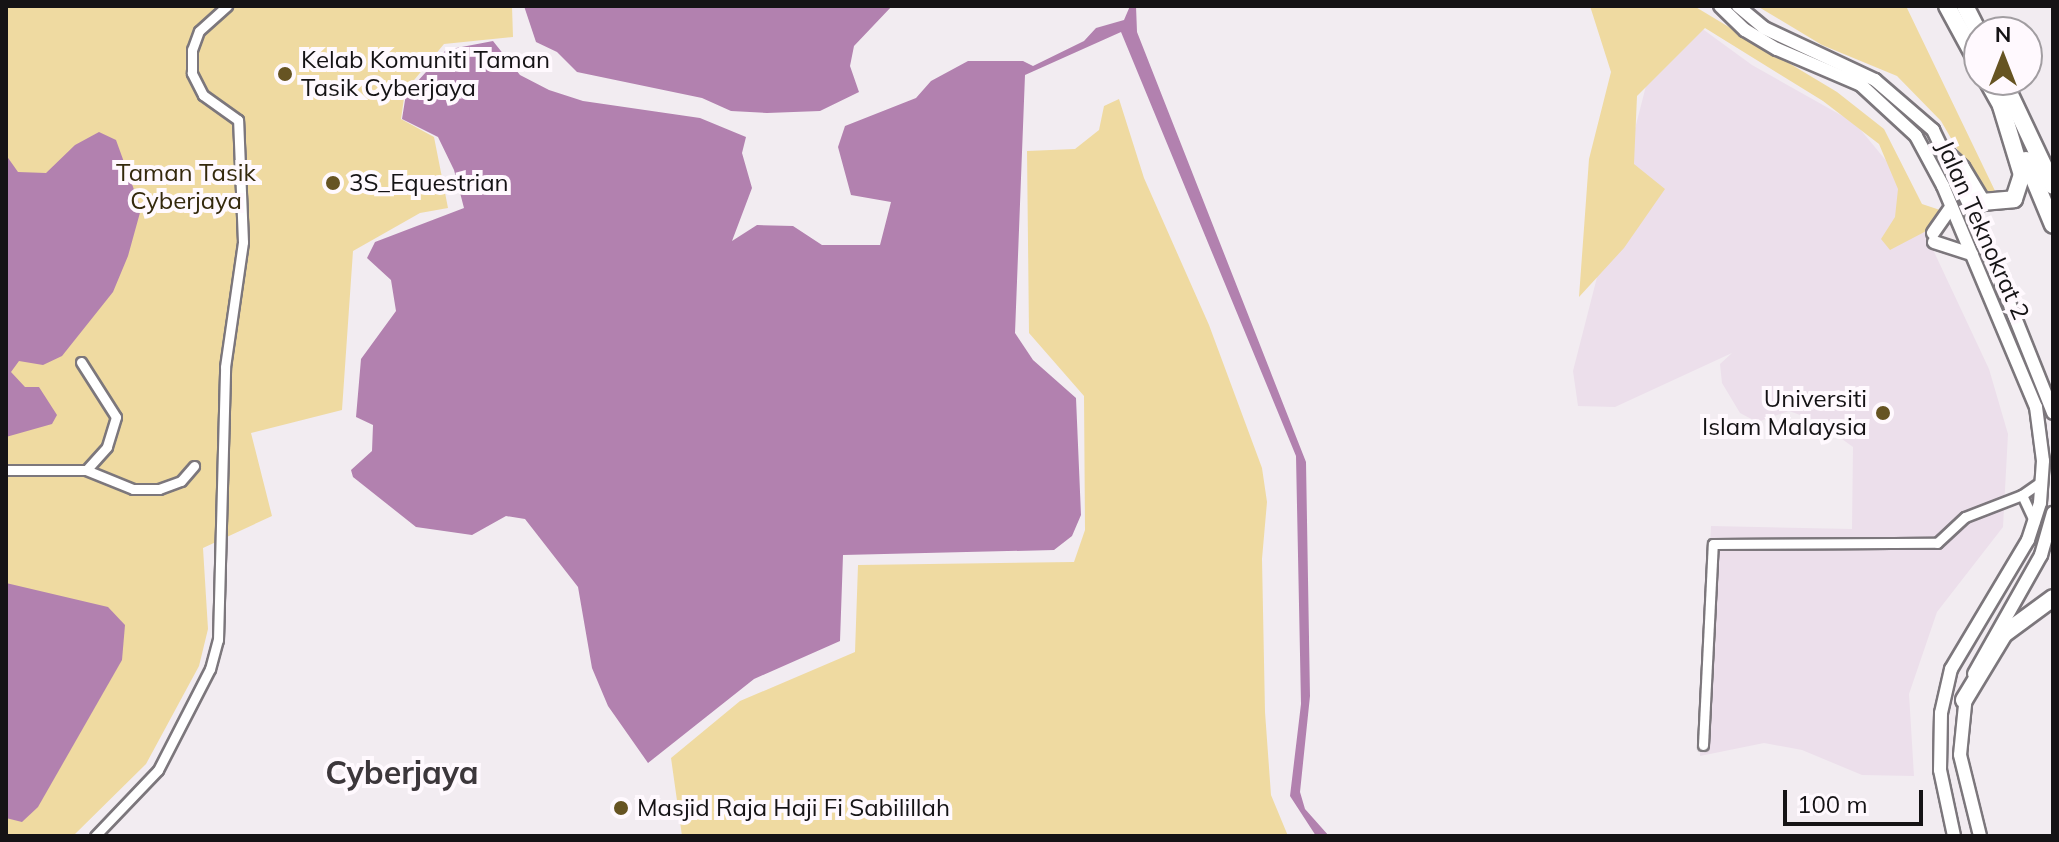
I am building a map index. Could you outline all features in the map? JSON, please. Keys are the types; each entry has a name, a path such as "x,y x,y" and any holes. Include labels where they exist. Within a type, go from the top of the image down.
{"highway":[{"path":"1947,6 1963,36"},
{"path":"1996,96 2053,225"},
{"path":"2011,96 2053,186"},
{"path":"1945,153 1962,169 1982,202 2014,199 2022,175 2001,106"},
{"path":"1964,700 2004,634 2053,598"}],"main road":[{"name":"Jalan Teknokrat 2","path":"1720,6 1756,36 1861,85 1916,136 1972,254 2036,407 2042,481 2034,521 1951,669 1939,738 1945,812 1954,836"},
{"name":"Jalan Teknokrat 2","path":"1738,6 1764,28 1875,80 1897,95 1933,130 2053,413"},
{"path":"1951,207 1934,238 1972,254"},
{"path":"1980,836 1960,755 1964,700 1998,623 2041,555 2053,513"}],"street":[{"path":"95,836 158,770 210,669 218,640 225,367 243,229 238,120 203,95 192,73 192,50 199,31 227,6"},
{"path":"81,362 116,417 107,447 86,470"},
{"path":"6,470 86,470 133,489 159,489 181,481 194,466"},
{"path":"1703,745 1713,544 1722,541 1937,543 1965,517 2022,495 2042,481"},
{"path":"2022,495 2034,521"}],"shaded area":[{"path":"524,6 892,6 854,46 850,66 859,92 820,111 767,113 731,111 702,98 577,72 557,52 536,42"},
{"path":"1130,6 1136,6 1137,32 1306,462 1310,696 1300,792 1305,809 1329,836 1316,836 1290,796 1301,704 1296,456 1121,32 1025,75 1015,333 1033,360 1076,398 1081,515 1072,536 1054,550 843,555 840,641 754,679 648,763 608,706 592,668 578,587 525,519 506,516 472,535 416,527 353,477 351,470 372,451 373,425 356,417 361,359 396,311 391,280 367,258 375,242 464,208 454,170 438,137 402,119 406,94 446,50 493,41 520,75 549,90 583,101 700,118 746,137 742,153 752,188 732,241 757,225 793,226 822,245 880,245 891,202 851,195 838,147 845,126 916,98 931,81 968,61 1023,61 1033,66 1084,41 1096,28 1124,20"},
{"path":"1693,22 1752,65 1855,123 1898,175 1989,369 2008,434 2003,527 1937,612 1909,694 1914,776 1862,775 1802,750 1764,743 1700,756 1711,526 1852,529 1853,447 1817,421 1789,411 1757,422 1740,413 1722,383 1720,364 1732,353 1615,407 1578,406 1573,371 1648,78"},
{"path":"99,132 116,140 141,209 128,256 113,292 62,356 43,365 19,361 11,372 25,387 39,387 57,415 52,424 6,437 6,155 18,172 46,173 75,145"},
{"path":"6,583 108,607 125,625 122,660 38,807 22,822 6,818"}],"green space":[{"name":"Taman Tasik Cyberjaya","path":"6,6 512,6 513,37 444,44 405,91 401,119 434,137 448,208 420,213 353,251 342,410 251,433 272,516 203,548 208,629 199,666 146,764 73,836 6,836"},
{"path":"1590,6 1694,6 1837,92 1884,129 1922,204 1940,210 1932,228 1890,250 1881,239 1895,217 1898,189 1879,144 1823,101 1705,28 1637,96 1634,164 1665,189 1624,248 1579,297 1589,159 1611,72"},
{"path":"1757,6 1906,6 1997,195 1981,190 1941,121 1897,76 1822,45"},
{"path":"1119,99 1144,178 1209,325 1262,468 1267,502 1262,559 1265,712 1271,795 1288,836 682,836 671,758 740,701 855,652 858,565 1074,562 1085,530 1084,396 1029,333 1027,151 1075,149 1099,130 1104,106"}],"place":[{"name":"Kelab Komuniti Taman Tasik Cyberjaya","path":"285,74"},
{"name":"3S_Equestrian","path":"333,183"},
{"name":"Universiti Islam Malaysia","path":"1883,413"},
{"name":"Masjid Raja Haji Fi Sabilillah","path":"621,808"}],"district":[{"name":"Cyberjaya","path":"402,772"}]}
